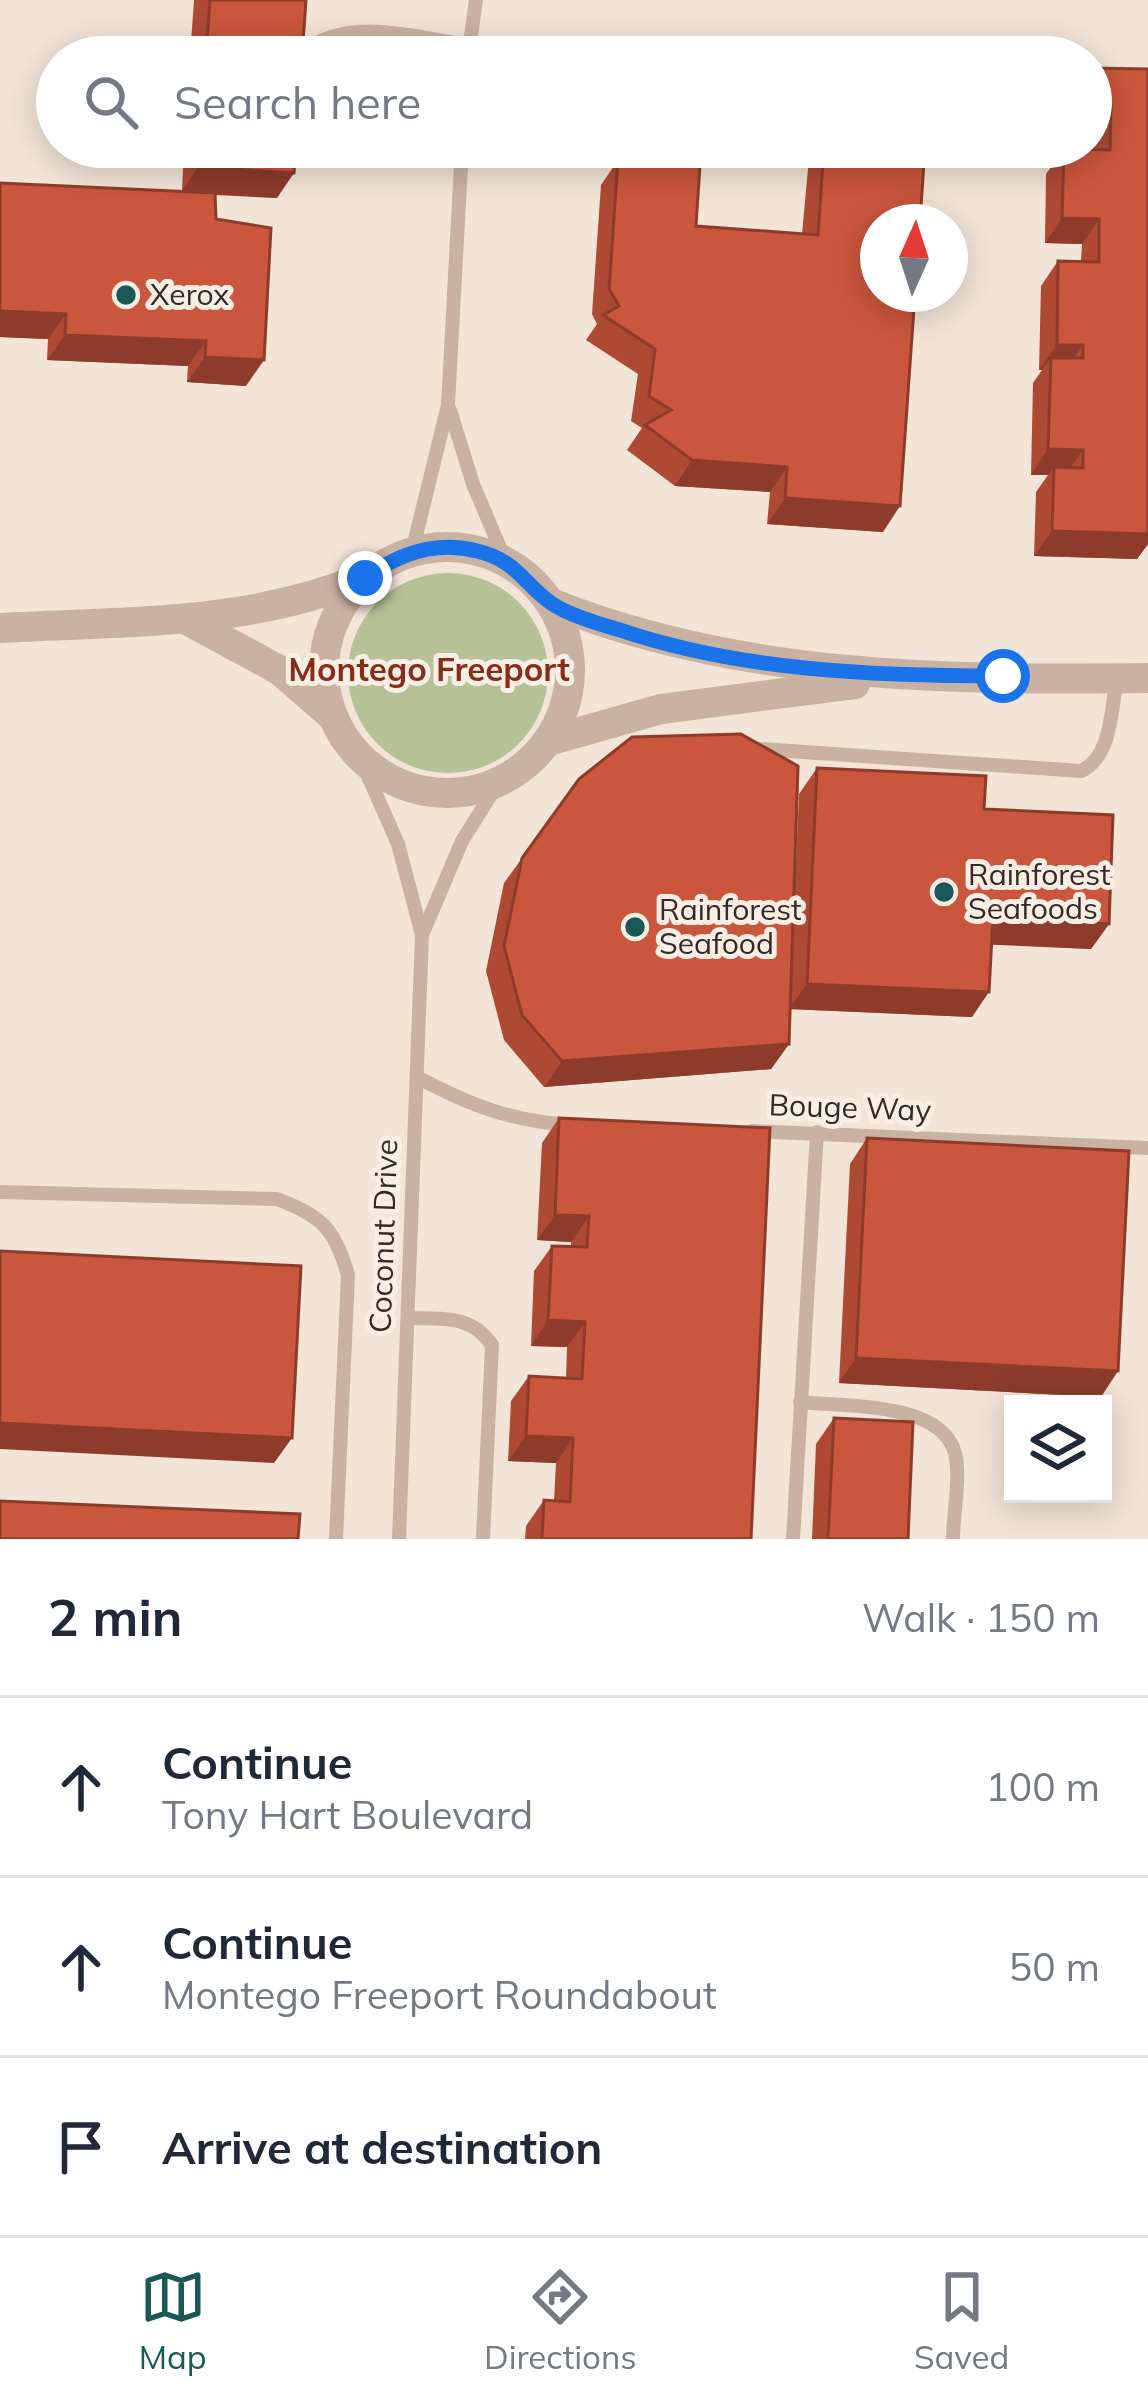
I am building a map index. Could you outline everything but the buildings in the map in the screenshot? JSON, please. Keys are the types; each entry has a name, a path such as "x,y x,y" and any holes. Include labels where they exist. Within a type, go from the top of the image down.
{"street":[{"path":"0,628 189,621 324,594 412,552 460,548 506,562 551,603 622,631 747,660 902,676 1133,678"},
{"path":"331,715 323,656 344,600 365,578"},
{"path":"189,621 279,670 331,715 360,758 390,780 425,792 463,793 499,782 548,741 565,709 571,672 566,636 551,603"},
{"path":"548,741 661,709 902,676"}],"lane":[{"path":"471,36 476,0"},
{"path":"331,36 349,29 387,36"},
{"path":"412,552 448,405 461,168"},
{"path":"448,405 472,484 506,562"},
{"path":"760,749 1081,770 1094,765 1103,752 1133,678"},
{"name":"Coconut Drive","path":"360,758 398,844 422,935 399,1539"},
{"name":"Coconut Drive","path":"422,935 462,841 499,782"},
{"path":"417,1077 478,1110 531,1123 597,1126"},
{"name":"Bouge Way","path":"729,1131 1148,1148"},
{"path":"793,1539 817,1132"},
{"path":"0,1192 277,1199 307,1210 337,1237 348,1275 336,1539"},
{"path":"408,1318 461,1319 482,1330 492,1345 483,1539"},
{"path":"800,1402 913,1416 941,1429 955,1454 952,1539"}],"green space":[{"path":"448,573 486,580 519,602 541,635 548,673 541,711 519,744 486,766 448,773 410,766 377,744 355,711 348,673 355,635 377,602 410,580"}],"place":[{"name":"Xerox","path":"126,295"},
{"name":"Rainforest Seafoods","path":"944,892"},
{"name":"Rainforest Seafood","path":"635,927"}],"district":[{"name":"Montego Freeport","path":"429,669"}],"route":[{"path":"365,578 412,552 444,547 476,550 506,562 551,603 622,631 747,660 902,676 1003,676"}]}
